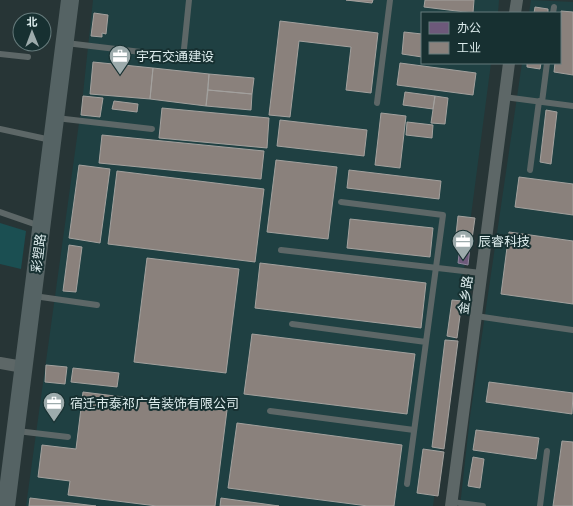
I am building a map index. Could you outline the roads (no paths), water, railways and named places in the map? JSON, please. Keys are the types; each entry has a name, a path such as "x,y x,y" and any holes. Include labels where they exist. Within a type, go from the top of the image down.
{"street":[{"name":"彩塑路","path":"6,506 4,481 15,430 70,0"},
{"path":"515,12 517,0"},
{"name":"金乡路","path":"452,504 509,64"},
{"path":"0,363 23,367"}],"lane":[{"path":"184,49 189,0"},
{"path":"377,103 390,0"},
{"path":"64,42 166,54"},
{"path":"0,54 28,57"},
{"path":"530,170 547,64"},
{"path":"504,97 573,106"},
{"path":"55,118 152,129"},
{"path":"0,129 52,140"},
{"path":"341,202 443,215 407,484"},
{"path":"0,212 41,227"},
{"path":"281,250 481,273"},
{"path":"32,296 97,305"},
{"path":"476,316 573,330"},
{"path":"292,324 426,342"},
{"path":"270,411 414,430"},
{"path":"15,430 68,437"},
{"path":"540,506 548,451"},
{"path":"452,504 483,506"}],"place":[{"name":"宇石交通建设","path":"120,76"},
{"name":"辰睿科技","path":"463,260"},
{"name":"宿迁市泰祁广告装饰有限公司","path":"54,422"}]}
